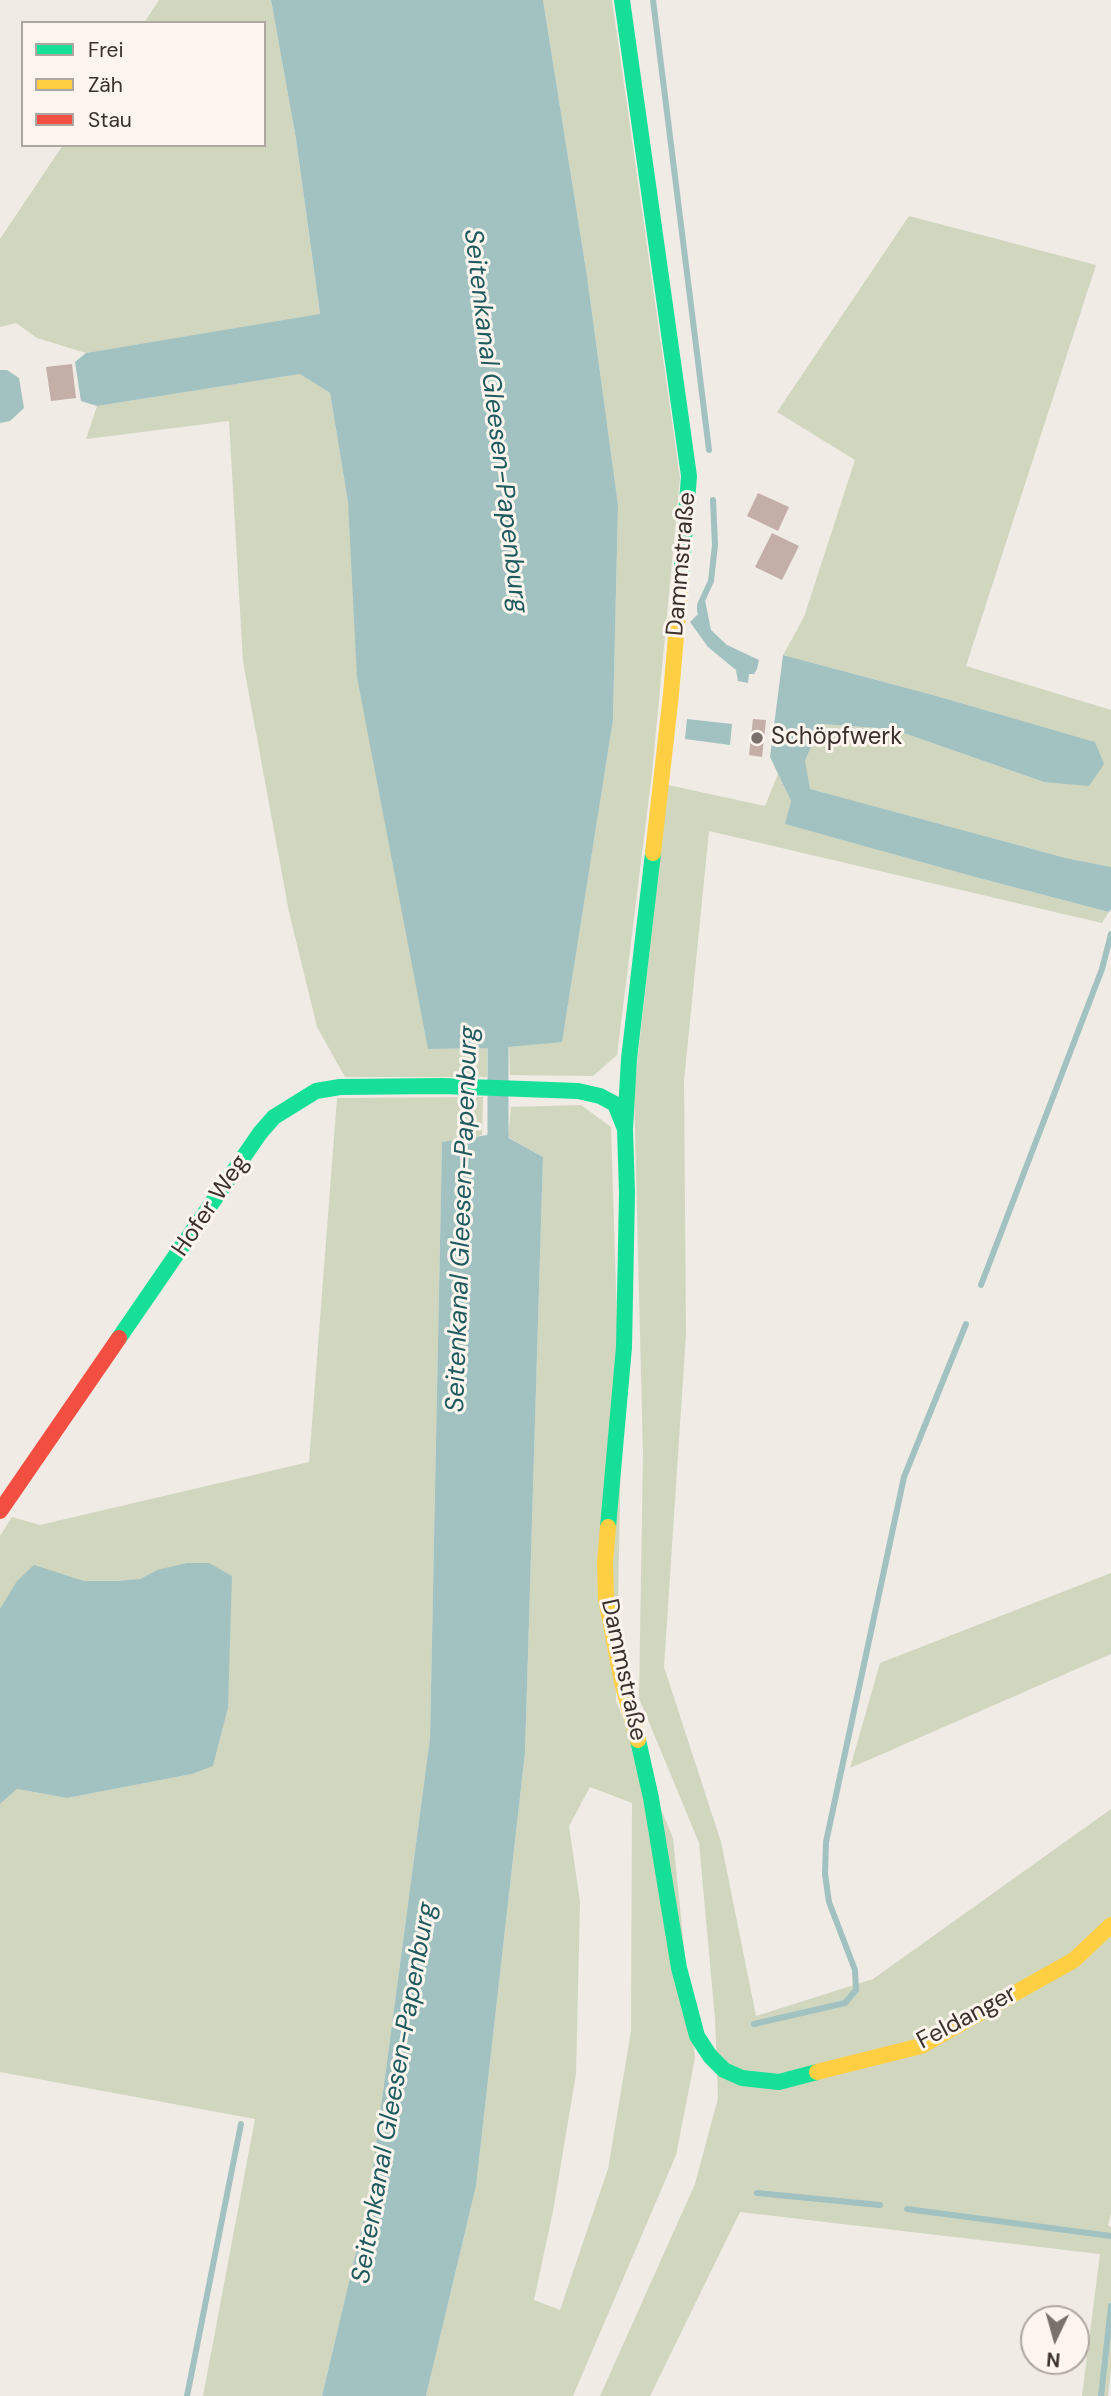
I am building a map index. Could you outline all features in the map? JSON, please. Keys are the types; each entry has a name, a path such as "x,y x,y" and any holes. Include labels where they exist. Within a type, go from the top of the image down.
{"street":[{"name":"Dammstraße","path":"622,0 689,476 671,694 629,1059 625,1129 627,1193 624,1347 606,1563 606,1599 622,1682 651,1798 679,1968 697,2036 710,2056 724,2070"},
{"name":"Hofer Weg","path":"0,1511 260,1133 274,1117 316,1091 340,1087 528,1089"},
{"name":"Dammstraße","path":"528,1089 578,1091 600,1096 615,1104 625,1129"},
{"name":"Feldanger","path":"724,2070 742,2078 779,2082 921,2046 1074,1960 1111,1924"}],"green space":[{"path":"159,0 271,0 296,139 320,315 86,353 37,338 16,323 0,327 0,239 62,147 266,147 266,21 145,21"},
{"path":"543,0 612,0 680,478 652,773 617,1055 593,1076 510,1075 509,1047 562,1041 613,720 618,505 587,276"},
{"path":"909,216 1096,265 966,666 1111,710 1111,867 1066,858 809,789 805,761 821,724 892,729 1044,782 1094,742 783,655 804,617 855,460 777,412"},
{"path":"300,374 330,393 429,1049 487,1048 487,1077 345,1077 317,1027 289,912 243,662 229,421 86,439 97,406"},
{"path":"778,774 791,801 786,824 1109,912 1102,923 709,831 684,1081 686,1334 664,1667 721,1842 756,2016 873,1979 1111,1809 1111,2213 1108,2225 1111,2227 1111,2370 1108,2396 1082,2396 1085,2375 1090,2375 1090,2333 1100,2254 740,2212 650,2396 600,2396 695,2184 718,2098 715,2019 699,1843 639,1698 643,1454 634,1092 668,785 765,806"},
{"path":"483,1097 482,1135 442,1143 430,1738 369,2197 322,2396 203,2396 255,2119 0,2072 0,1804 17,1789 67,1798 192,1774 213,1766 228,1708 157,1570 140,1579 116,1581 84,1581 61,1574 0,1609 0,1536 12,1517 40,1525 309,1462 337,1098"},
{"path":"581,1105 611,1127 621,1449 616,1701 673,1838 695,2058 676,2155 573,2396 426,2396 476,2186 525,1753 543,1157 508,1137 511,1107","holes":["590,1787 632,1803 631,2031 608,2169 560,2310 534,2300 553,2211 576,2074 580,1902 569,1826"]},
{"path":"1111,1573 1111,1654 850,1768 880,1663"}],"water":[{"path":"271,0 543,0 587,276 618,505 613,720 562,1042 498,1048 428,1049 357,677 348,502 330,393 300,374 97,406 81,401 75,362 86,353 320,314 296,139"},
{"path":"0,370 7,370 19,378 24,408 10,421 0,423"},
{"path":"705,600 711,630 727,645 759,660 754,674 749,674 748,683 738,681 736,670 708,647 690,622 698,614 700,605"},
{"path":"783,655 1095,742 1104,764 1089,786 1044,782 892,729 821,724 805,761 810,789 1066,858 1111,867 1109,912 785,824 791,801 770,757"},
{"path":"687,719 732,724 730,745 685,739"},
{"path":"500,1133 543,1157 525,1753 476,2186 426,2396 322,2396 369,2197 430,1738 442,1142"},
{"path":"187,1563 209,1563 232,1576 228,1708 213,1766 192,1774 67,1798 17,1789 0,1804 0,1609 17,1581 34,1565 84,1581 116,1581 140,1579 157,1570"}],"building":[{"path":"72,364 76,398 51,401 46,367"},
{"path":"758,493 789,507 778,531 747,516"},
{"path":"772,533 799,546 782,580 755,567"},
{"name":"Schöpfwerk","path":"753,719 766,720 762,757 749,755"}],"waterway":[{"path":"653,0 709,450"},
{"path":"700,611 711,581 715,545 713,500"},
{"path":"981,1285 1102,969 1111,934"},
{"name":"Seitenkanal Gleesen-Papenburg","path":"498,1022 498,1161"},
{"path":"754,2024 845,2003 856,1990 855,1970 829,1902 825,1874 826,1842 904,1477 966,1324"},
{"path":"187,2396 241,2124"},
{"path":"757,2193 880,2205"},
{"path":"907,2209 1111,2236"},
{"path":"1101,2396 1111,2306"}],"traffic: fast":[{"path":"622,0 689,476 681,579"},
{"path":"608,1527 624,1347 627,1193 625,1129 629,1059 653,853"},
{"path":"119,1338 260,1133 274,1117 316,1091 340,1087 442,1086 578,1091 600,1096 615,1104 625,1129"},
{"path":"638,1740 651,1798 679,1968 697,2036 710,2056 724,2070 742,2078 779,2082 817,2072"}],"traffic: slow":[{"path":"653,853 681,579"},
{"path":"608,1527 606,1599 622,1682 638,1740"},
{"path":"817,2072 921,2046 1074,1960 1111,1925"}],"traffic: jam":[{"path":"0,1511 119,1338"}],"place":[{"name":"Schöpfwerk","path":"757,738"}]}
